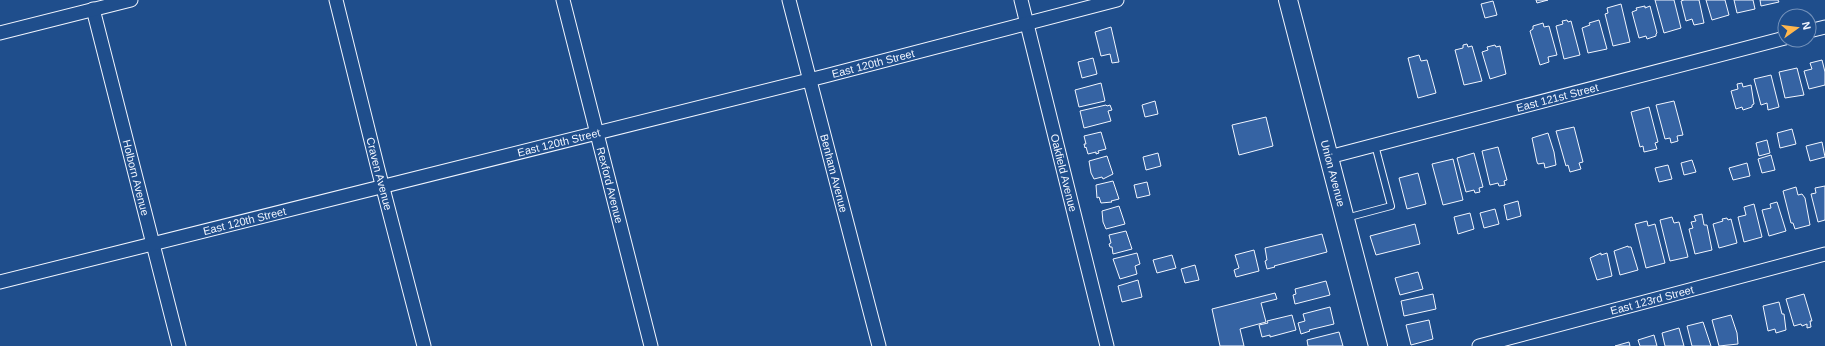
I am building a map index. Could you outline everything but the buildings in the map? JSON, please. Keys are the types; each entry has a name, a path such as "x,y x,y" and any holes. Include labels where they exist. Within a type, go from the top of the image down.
{"main road":[{"name":"Union Avenue","path":"1288,0 1378,346"}],"street":[{"path":"0,33 131,0"},
{"name":"Craven Avenue","path":"336,0 424,346"},
{"name":"Rexford Avenue","path":"563,0 651,346"},
{"name":"Benham Avenue","path":"789,0 879,346"},
{"name":"Oakfield Avenue","path":"1021,0 1028,23 1030,40 1107,346"},
{"name":"East 120th Street","path":"0,282 810,80 1117,0"},
{"name":"Holborn Avenue","path":"93,9 179,346"},
{"name":"East 121st Street","path":"1329,157 1777,40"},
{"name":"East 123rd Street","path":"1479,346 1825,254"}],"lane":[{"path":"1345,218 1391,206 1375,145"}]}
